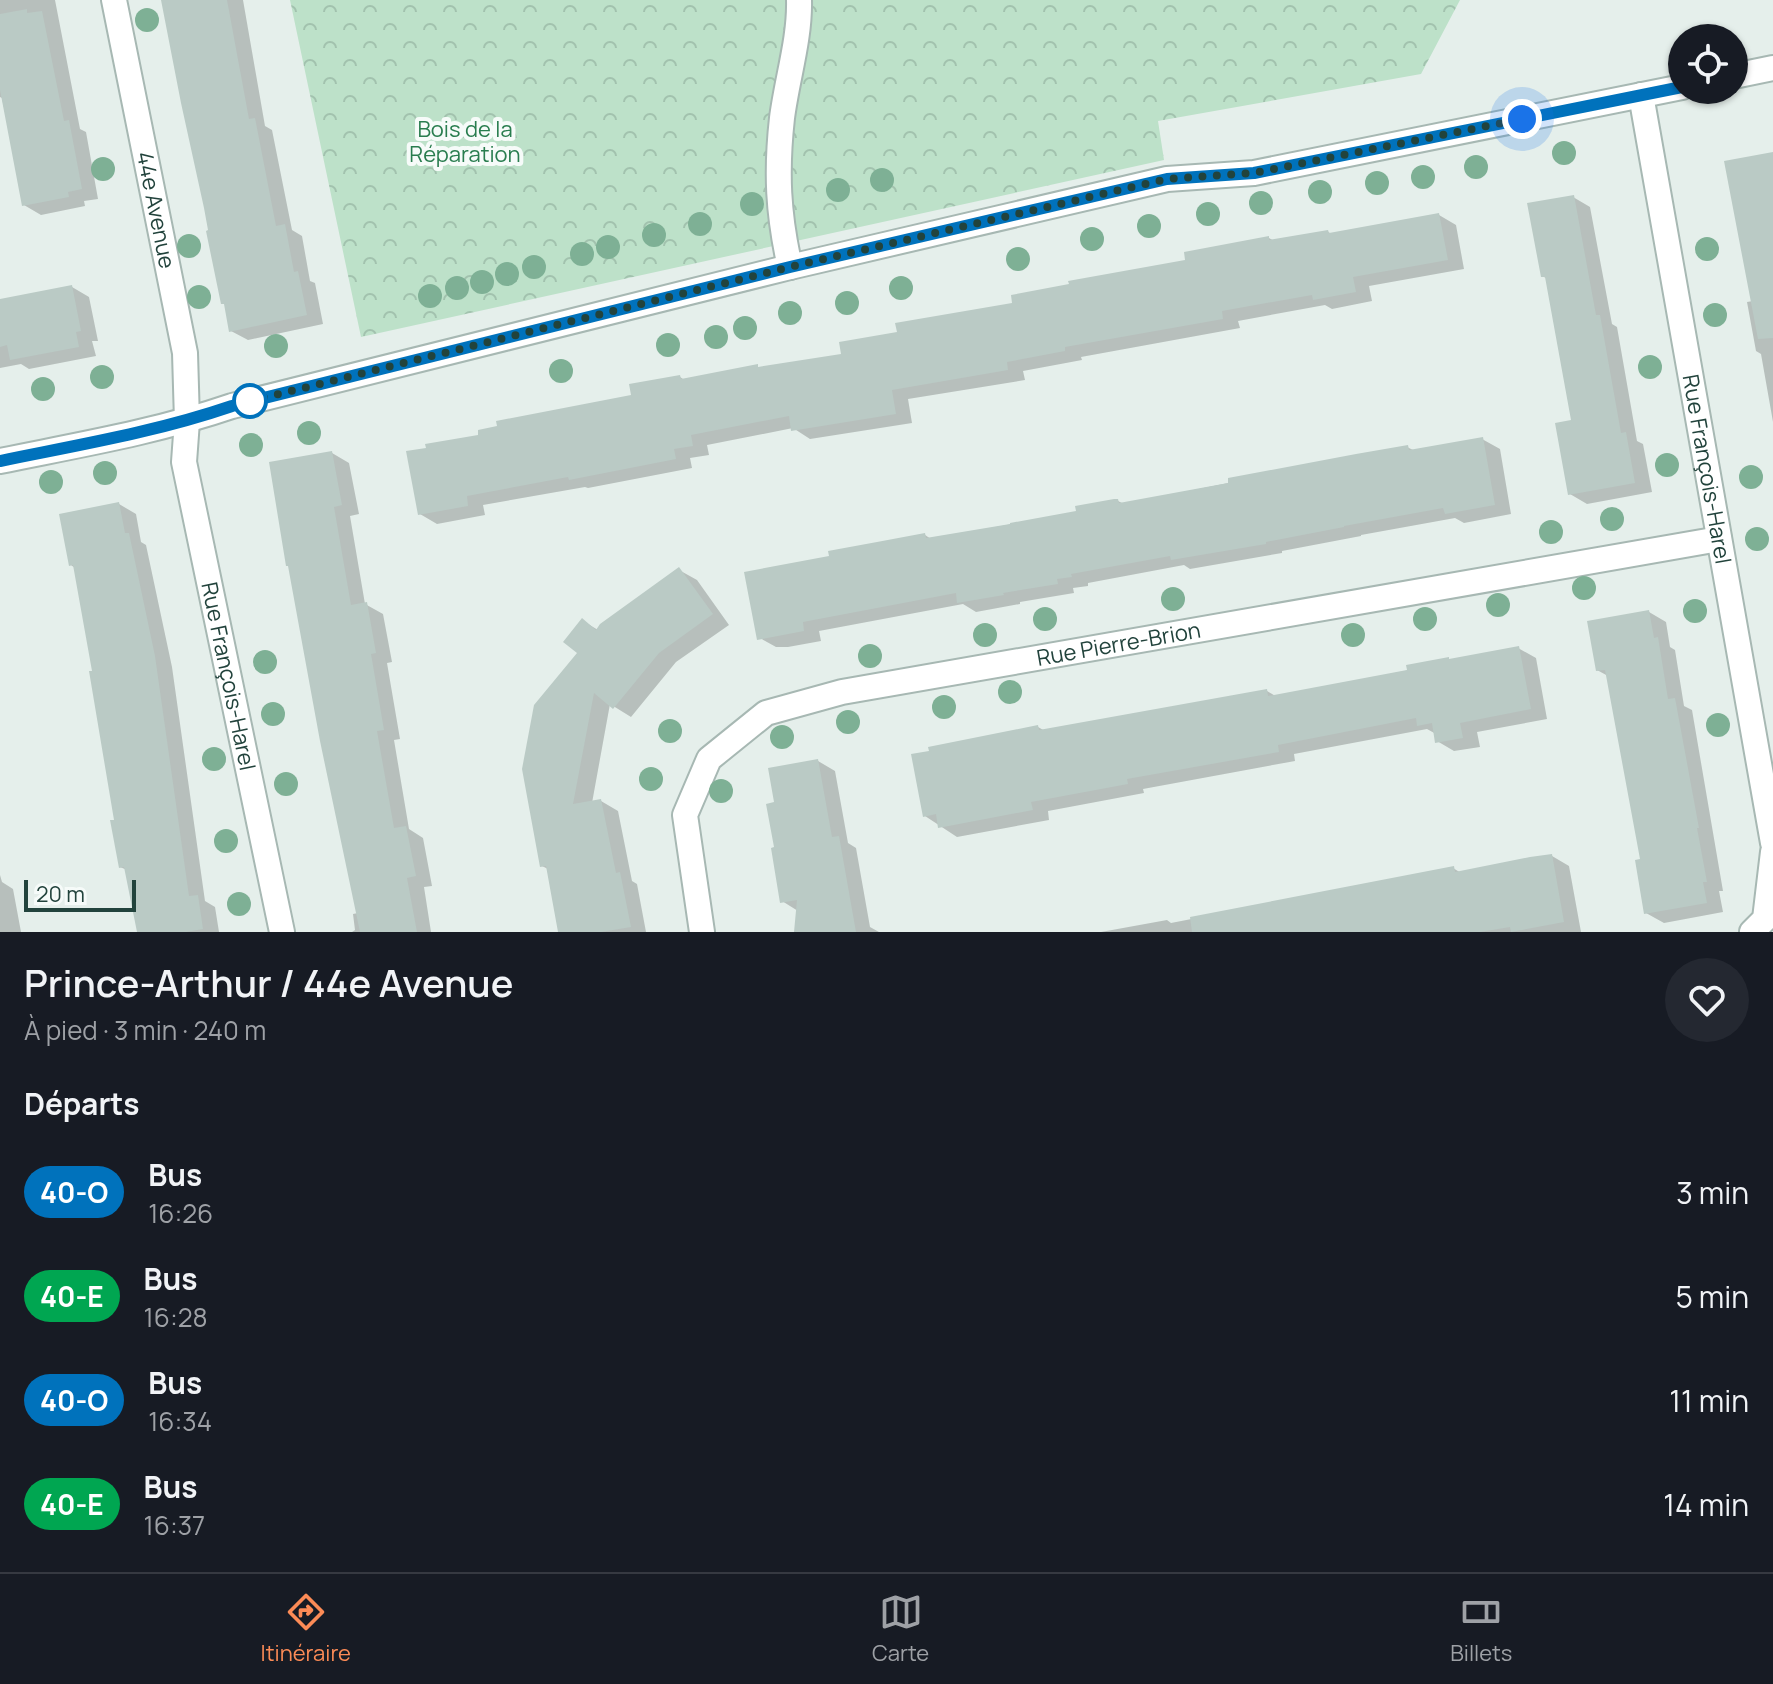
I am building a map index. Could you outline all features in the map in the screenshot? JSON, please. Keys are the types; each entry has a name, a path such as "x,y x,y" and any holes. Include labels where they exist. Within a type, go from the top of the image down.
{"street":[{"name":"44e Avenue","path":"114,0 185,353 187,421"},
{"path":"790,267 777,174 799,0"},
{"path":"1748,73 1773,68"},
{"path":"0,461 139,433 232,406 790,267 1167,179 1254,173 1668,90"},
{"name":"Rue François-Harel","path":"1641,95 1773,843"},
{"name":"Rue François-Harel","path":"187,421 184,462 282,932"},
{"name":"Rue Pierre-Brion","path":"702,932 685,815 709,759 766,713 842,692 1719,539"},
{"path":"1752,932 1765,919 1773,852"}],"green space":[{"name":"Bois de la Réparation","path":"290,0 1460,0 1421,74 1158,121 1164,160 361,337"}],"building":[{"path":"161,0 227,0 249,119 255,118 276,226 285,224 294,272 298,271 307,315 229,332"},
{"path":"27,9 27,13 42,11 64,121 69,120 82,189 68,192 69,197 22,206 0,90 0,14"},
{"path":"1773,152 1773,338 1758,339 1724,161"},
{"path":"1574,195 1596,315 1600,315 1621,433 1626,432 1635,483 1568,495 1555,423 1571,420 1545,277 1541,277 1527,203"},
{"path":"1439,213 1448,260 1353,277 1356,292 1313,300 1312,295 1222,311 1223,319 1065,347 1065,351 1007,362 1008,370 892,390 896,414 791,431 789,416 691,435 693,446 674,449 676,459 467,496 468,506 418,515 406,451 426,448 425,444 478,435 478,430 497,426 496,421 631,395 629,384 841,354 839,342 897,332 895,323 1012,303 1011,295 1069,284 1068,281 1185,260 1184,252 1269,236 1269,240 1328,230 1329,233"},
{"path":"72,285 81,331 76,332 79,347 10,360 7,345 0,347 0,299"},
{"path":"1483,437 1495,505 1445,514 1443,508 1266,544 1171,560 1170,556 1071,574 1072,577 1057,579 1058,584 957,603 956,593 803,622 804,631 757,640 744,572 829,556 828,551 925,533 926,538 1010,524 1076,511 1075,506 1114,499 1118,499 1119,503 1228,483 1228,478 1356,454 1408,445 1409,450"},
{"path":"332,451 342,505 334,507 351,605 367,602 376,653 371,654 384,730 377,731 394,828 406,826 416,876 407,878 417,932 360,932 286,566 269,462"},
{"path":"119,502 125,533 129,533 155,656 189,896 198,895 203,929 186,932 137,932 124,867 119,868 110,820 114,820 89,671 92,671 73,565 69,566 59,514"},
{"path":"679,567 713,614 659,653 613,709 594,693 573,804 601,799 631,927 601,932 558,932 546,866 540,867 522,769 534,705 577,653 563,642 582,618 596,630"},
{"path":"1649,610 1654,638 1658,637 1668,699 1675,698 1699,828 1707,903 1644,914 1635,860 1640,859 1605,670 1596,671 1587,621"},
{"path":"1519,646 1531,709 1460,723 1463,738 1435,743 1432,723 1417,726 1416,718 1278,745 1279,752 1127,779 1128,784 1031,802 1033,810 938,828 936,814 923,817 911,754 929,751 928,747 1038,725 1039,730 1267,689 1268,696 1407,670 1406,665"},
{"path":"818,759 832,837 839,836 856,932 794,932 797,900 780,903 766,804 774,802 768,768"},
{"path":"1552,854 1564,922 1511,932 1510,927 1480,932 1192,932 1190,917 1454,866 1455,872"}],"bus line":[{"name":"40-O","path":"0,461 139,433 232,406 729,282 1167,179 1254,173 1668,90"}],"route":[{"path":"250,401 243,403 790,267 1167,179 1254,173 1522,119"}]}
